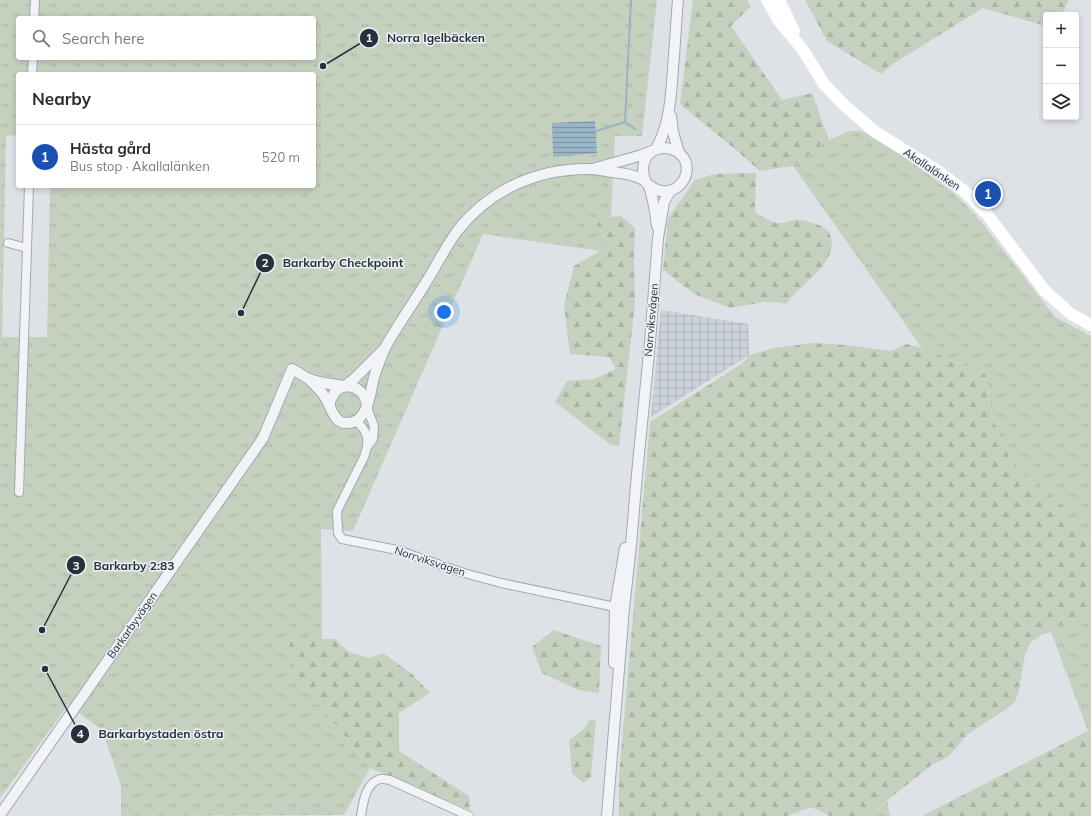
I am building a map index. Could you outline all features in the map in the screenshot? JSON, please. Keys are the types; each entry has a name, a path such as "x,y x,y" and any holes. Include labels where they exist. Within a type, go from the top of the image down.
{"main road":[{"name":"Akallalänken","path":"767,0 779,21 802,50 824,84 843,104 874,131 938,171 964,191 986,213 1045,291 1071,314 1091,325"},
{"name":"Akallalänken","path":"779,0 802,50"}],"street":[{"path":"34,16 35,0"},
{"path":"647,184 643,176 642,169 644,162 647,156 661,141 670,107 678,0"},
{"path":"32,72 33,60"},
{"path":"670,107 673,132 679,153"},
{"path":"354,422 364,414 367,408 373,378 386,347 454,236 474,212 495,196 520,182 553,172 592,169 642,155 654,150 668,148 679,153 686,164 685,178 681,184 670,191 664,192 658,191 626,174 592,169"},
{"name":"Norrviksvägen","path":"647,184 655,210 658,238"},
{"path":"19,492 29,188"},
{"name":"Norrviksvägen","path":"620,660 628,614 632,576 632,545 637,474 658,238 664,202 670,191"},
{"path":"8,243 27,248"},
{"path":"330,408 330,401 335,392 345,386 386,347"},
{"name":"Norrviksvägen","path":"292,369 309,379 325,397 337,419 342,422 354,422"},
{"name":"Barkarbyvägen","path":"0,815 263,438 292,369"},
{"name":"Norrviksvägen","path":"309,379 351,386 357,389 361,392 367,402 367,408 374,426 373,439 367,447 364,457 337,512 338,533 342,539 397,550 464,573 501,583 620,608"},
{"path":"354,422 357,422 361,426 367,436 367,447"},
{"name":"Norrviksvägen","path":"613,743 613,675 637,474"},
{"name":"Norrviksvägen","path":"607,816 620,660 620,608 632,545"},
{"path":"361,816 366,793 370,787 380,779 390,780 469,816"}],"shaded area":[{"path":"661,310 748,324 749,355 651,417"}],"green space":[{"path":"0,0 657,0 642,136 615,136 611,217 595,222 607,239 600,251 483,234 353,531 321,529 322,639 289,641 297,676 370,768 344,815 121,816 121,785 102,730 68,705 0,798","holes":["16,72 316,72 316,188 50,188 47,337 2,337 6,136 16,135"]},
{"path":"693,0 747,0 751,6 731,26 782,100 812,93 829,140 793,166 760,171 680,104"},
{"path":"805,0 1069,0 1063,12 1043,12 1043,25 983,8 896,62 881,74 827,41"},
{"path":"849,131 862,131 897,152 951,191 983,224 1055,317 1091,336 1091,538 1080,528 1058,502 1037,486 1013,464 992,418 986,375 922,348 793,166 829,140"},
{"path":"756,173 755,212 777,223 799,220 821,226 830,234 832,247 827,261 786,304 764,302 730,308 694,294 663,270 668,218 695,180 714,174"},
{"path":"621,216 635,228 635,303 619,446 611,445 555,402 567,381 594,379 616,369 609,357 570,354 564,305 574,266 600,251 607,239 595,222 611,217"},
{"path":"813,343 847,345 891,351 907,344 922,348 986,375 992,418 1013,464 1037,486 1058,502 1080,528 1091,538 1091,618 1078,614 1051,632 1043,634 1031,642 1025,654 1019,690 1015,702 968,734 948,757 933,764 875,810 859,816 830,816 811,807 787,816 619,816 619,776 650,422 743,363 749,355 775,348"},
{"path":"1078,614 1091,618 1091,734 1088,731 1051,632"},
{"path":"554,630 601,646 599,693 578,690 542,673 532,647"},
{"path":"335,639 349,652 369,658 383,653 412,674 430,693 399,713 399,751 469,796 470,810 370,768 297,676 289,641"},
{"path":"590,720 596,720 591,777 583,783 572,773 569,740 583,730"},
{"path":"1088,731 1091,734 1091,816 922,816"},
{"path":"888,801 889,813 891,816 859,816 875,810"}],"water":[{"path":"595,121 597,153 553,157 552,123"}],"waterway":[{"path":"596,131 625,122 631,0"},
{"path":"625,122 635,129"}],"place":[{"name":"Norra Igelbäcken","path":"323,66"},
{"name":"Hästa gård","path":"988,194"},
{"name":"Barkarby Checkpoint","path":"241,313"},
{"name":"Barkarby 2:83","path":"42,630"},
{"name":"Barkarbystaden östra","path":"45,669"}]}
